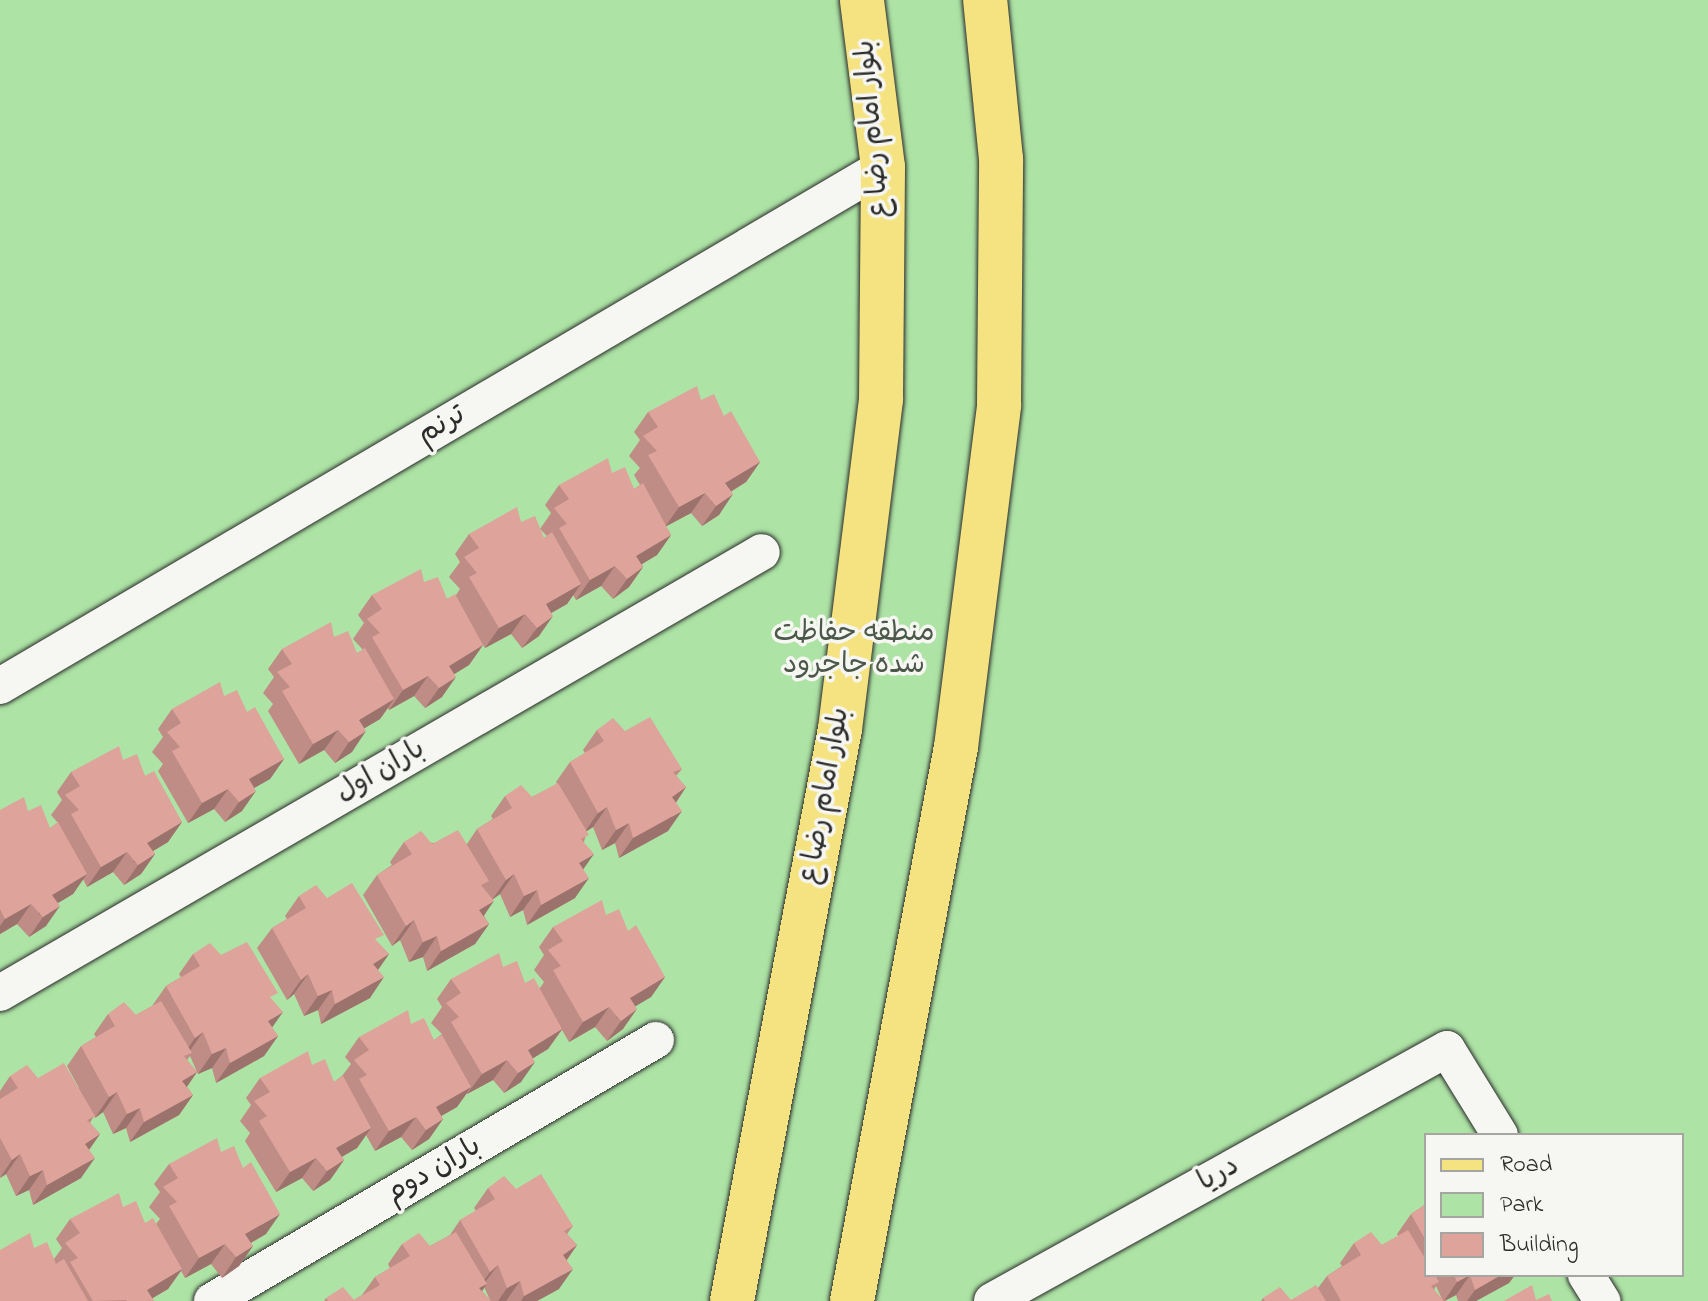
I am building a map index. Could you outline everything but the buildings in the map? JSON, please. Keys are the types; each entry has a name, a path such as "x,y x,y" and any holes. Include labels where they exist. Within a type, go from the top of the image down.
{"main road":[{"name":"بلوار امام رضا ع","path":"732,1301 840,729 881,399 883,167 862,0"},
{"path":"852,1301 956,747 999,405 1001,159 985,0"}],"street":[{"name":"ترنم","path":"0,686 883,167"},
{"name":"باران اول","path":"0,993 762,552"},
{"name":"باران دوم","path":"212,1301 656,1040"},
{"name":"دریا","path":"992,1301 1447,1049 1499,1133"},
{"path":"1587,1277 1602,1301"}],"green space":[{"name":"منطقه حفاظت شده جاجرود","path":"0,0 1708,0 1708,1301 0,1301"}]}
